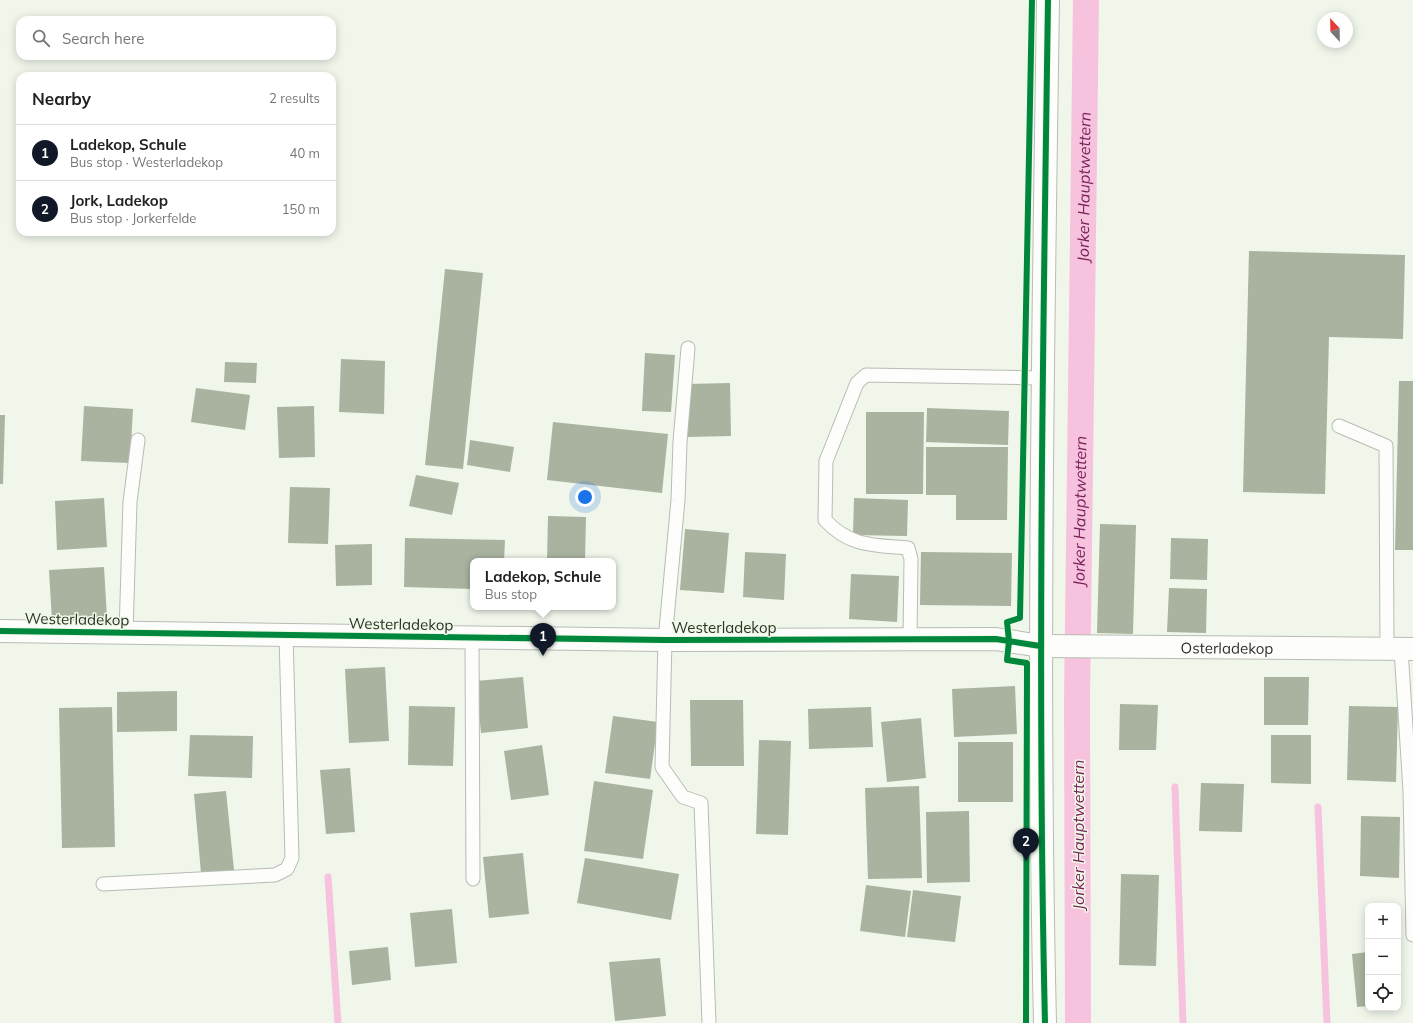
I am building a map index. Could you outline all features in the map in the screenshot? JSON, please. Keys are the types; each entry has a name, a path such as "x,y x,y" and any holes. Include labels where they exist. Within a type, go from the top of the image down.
{"street":[{"path":"1045,1023 1041,862 1051,646 1043,378 1048,0"},
{"name":"Westerladekop","path":"0,631 665,640 996,639 1051,646"},
{"name":"Osterladekop","path":"1051,646 1401,649"}],"lane":[{"path":"688,348 681,434 678,500 665,640 662,767 683,797 701,803 709,1023"},
{"path":"910,639 911,559 908,548 862,544 836,532 825,520 826,461 857,383 866,375 1043,378"},
{"path":"1339,426 1386,446 1410,790 1413,935"},
{"path":"126,633 130,502 138,440"},
{"path":"103,884 275,875 287,869 292,858 286,635"},
{"path":"472,638 473,879"}],"building":[{"path":"1249,251 1405,255 1403,339 1329,337 1325,494 1243,492"},
{"path":"445,269 483,273 463,469 425,465"},
{"path":"645,353 675,355 671,412 642,411"},
{"path":"341,359 385,361 384,414 339,412"},
{"path":"225,362 257,363 256,383 224,382"},
{"path":"1399,381 1413,381 1413,550 1395,550"},
{"path":"730,383 731,436 688,437 687,384"},
{"path":"196,388 250,395 245,430 191,422"},
{"path":"84,406 133,409 130,463 81,461"},
{"path":"314,406 315,457 279,458 277,407"},
{"path":"927,408 1009,411 1008,445 926,442"},
{"path":"866,412 924,412 923,494 866,494"},
{"path":"0,415 5,415 3,484 0,484"},
{"path":"553,422 668,434 662,493 547,480"},
{"path":"470,440 514,447 510,472 467,465"},
{"path":"926,447 1008,447 1007,520 956,520 956,495 926,495"},
{"path":"416,475 459,483 452,515 409,506"},
{"path":"290,487 330,488 328,544 288,543"},
{"path":"104,498 107,547 57,550 55,501"},
{"path":"854,498 908,500 907,536 853,535"},
{"path":"548,516 586,517 585,558 547,558"},
{"path":"1100,524 1136,525 1133,634 1097,633"},
{"path":"685,529 729,533 724,593 680,590"},
{"path":"405,538 505,540 504,558 470,558 470,589 404,587"},
{"path":"1171,538 1208,539 1207,580 1170,579"},
{"path":"372,544 372,585 336,586 335,545"},
{"path":"745,552 786,554 784,600 743,597"},
{"path":"921,552 1012,553 1011,606 920,605"},
{"path":"104,567 107,618 52,621 49,570"},
{"path":"851,574 899,576 897,622 849,619"},
{"path":"1169,588 1207,589 1206,633 1167,632"},
{"path":"385,667 389,741 349,743 345,669"},
{"path":"523,677 528,728 481,733 476,681"},
{"path":"1264,677 1309,677 1308,725 1264,725"},
{"path":"1015,686 1017,734 954,737 952,689"},
{"path":"177,691 177,731 117,732 117,692"},
{"path":"690,700 743,700 744,766 691,766"},
{"path":"1120,704 1158,705 1156,750 1119,750"},
{"path":"409,706 455,707 453,766 408,765"},
{"path":"1349,706 1398,707 1396,782 1347,780"},
{"path":"112,707 115,847 62,848 59,708"},
{"path":"871,707 873,747 809,749 808,709"},
{"path":"613,716 658,722 650,779 605,773"},
{"path":"921,718 926,778 887,782 881,722"},
{"path":"190,735 253,736 252,778 188,776"},
{"path":"1271,735 1311,735 1311,784 1271,783"},
{"path":"759,740 791,741 788,835 756,834"},
{"path":"958,742 1013,742 1013,802 958,802"},
{"path":"542,745 549,795 511,800 504,751"},
{"path":"350,768 355,832 326,834 320,770"},
{"path":"594,781 653,790 643,859 584,851"},
{"path":"1201,783 1244,784 1242,832 1199,831"},
{"path":"919,786 922,878 868,879 865,788"},
{"path":"226,791 234,870 201,873 194,794"},
{"path":"969,811 970,882 927,883 926,812"},
{"path":"1361,816 1400,817 1399,878 1360,876"},
{"path":"523,853 529,914 489,918 483,857"},
{"path":"585,858 679,874 671,920 577,903"},
{"path":"1121,874 1159,875 1156,966 1119,965"},
{"path":"866,885 911,891 905,937 860,931"},
{"path":"913,890 961,896 955,942 907,937"},
{"path":"452,909 457,963 415,967 410,913"},
{"path":"388,947 391,980 352,985 349,951"},
{"path":"1365,952 1365,1006 1357,1007 1352,954"},
{"path":"660,958 666,1016 615,1021 609,962"}],"waterway":[{"name":"Jorker Hauptwettern","path":"1078,1023 1077,702 1086,0"},
{"path":"1175,787 1183,1023"},
{"path":"1318,807 1327,1023"},
{"path":"328,877 338,1023"}],"cycle path":[{"path":"1026,1023 1027,663 1007,660 1009,641 1007,622 1020,618 1032,0"},
{"path":"1045,1023 1041,767 1041,639 1048,0"},
{"path":"0,631 665,640 996,639 1040,646"}],"place":[{"name":"Ladekop, Schule","path":"543,656"},
{"name":"Jork, Ladekop","path":"1026,861"}]}
